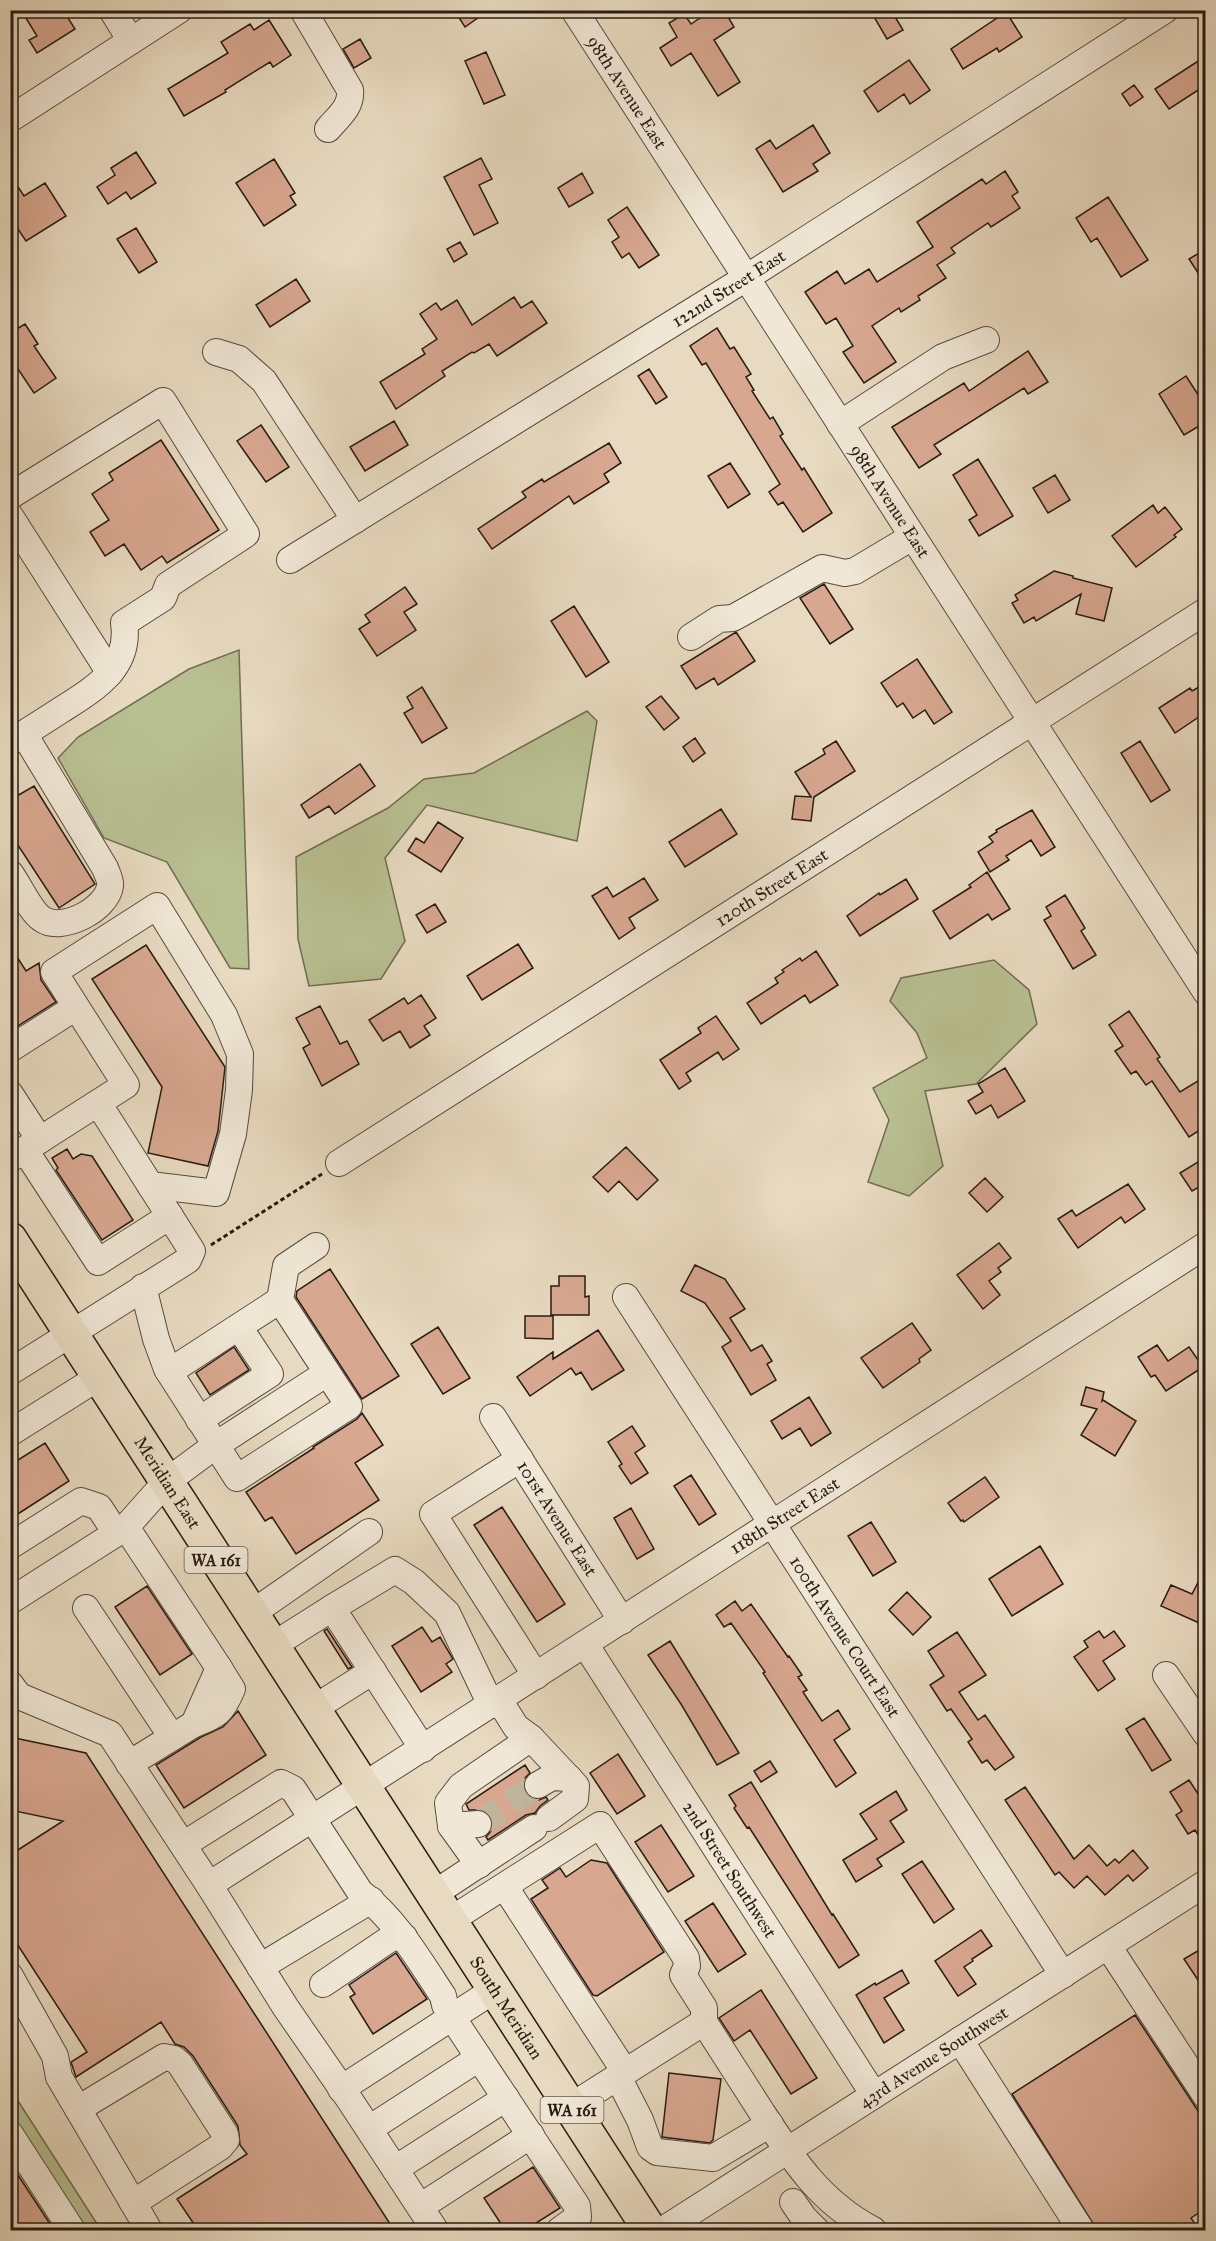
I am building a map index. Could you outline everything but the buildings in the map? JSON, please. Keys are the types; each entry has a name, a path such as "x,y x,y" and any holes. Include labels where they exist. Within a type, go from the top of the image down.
{"main road":[{"name":"Meridian East","path":"11,1239 363,1786"},
{"name":"South Meridian","path":"363,1786 650,2230"}],"street":[{"path":"112,10 131,41"},
{"path":"10,119 179,10"},
{"path":"303,10 350,90 351,98 348,106 328,129"},
{"name":"98th Avenue East","path":"574,10 1206,992"},
{"name":"122nd Street East","path":"290,560 746,278 1165,10"},
{"path":"840,424 943,357 986,340"},
{"path":"216,352 238,359 264,381 355,520"},
{"path":"10,496 163,401 246,534 168,585 163,598 124,623 125,644 122,653 110,673 93,690 16,734 105,868 110,887 103,901 74,921 57,924 43,920 10,873"},
{"path":"10,516 110,673"},
{"path":"691,638 719,619 733,618 822,568 845,573 855,571 912,537"},
{"name":"120th Street East","path":"339,1163 1206,611"},
{"path":"25,1150 126,1085 54,972 157,906 231,1031 240,1054 239,1090 233,1134 216,1193 150,1185"},
{"path":"10,1049 76,1007"},
{"path":"10,1094 25,1150 98,1262 170,1216"},
{"path":"10,1372 188,1260 192,1251 98,1103"},
{"name":"118th Street East","path":"209,1885 1206,1245"},
{"path":"143,1287 156,1339 169,1372 237,1478 348,1406 280,1300 286,1266 316,1246"},
{"name":"100th Avenue Court East","path":"626,1297 1063,1975"},
{"path":"169,1372 280,1300"},
{"path":"199,1420 270,1374 239,1327"},
{"path":"10,1601 121,1530 166,1482 216,1445 327,1373"},
{"path":"10,1433 99,1377"},
{"name":"101st Avenue East","path":"493,1417 622,1621"},
{"path":"520,1459 433,1514 536,1676"},
{"path":"10,1546 81,1501 99,1507 151,1566 219,1668 183,1730 129,1764"},
{"path":"251,1614 369,1532"},
{"path":"272,1646 395,1570 414,1582 447,1613 495,1702 516,1727 531,1738 576,1786 575,1799 478,1865 441,1908"},
{"path":"86,1608 183,1730"},
{"path":"332,1608 423,1749"},
{"name":"2nd Street Southwest","path":"585,1644 874,2095"},
{"path":"313,1709 373,1671"},
{"path":"1167,1675 1206,1734"},
{"path":"10,1684 19,1696 110,1734 260,1967 435,2230"},
{"path":"478,1865 451,1826 448,1803 461,1786 531,1738"},
{"path":"538,1785 552,1776 569,1778"},
{"path":"183,1845 281,1783 293,1789 360,1892 404,1937 443,1996 452,2018 577,2206 578,2217 563,2229"},
{"path":"451,1826 478,1824"},
{"path":"441,1908 505,1887 600,1825 686,1958 687,1966 683,1975 704,2008 704,2022 787,2151 820,2192 833,2220 873,2230"},
{"name":"43rd Avenue Southwest","path":"663,2230 1206,1883"},
{"path":"505,1887 621,2074 650,2147 657,2152 713,2158 770,2124"},
{"path":"260,1967 370,1900"},
{"path":"323,1984 391,1938 404,1937"},
{"path":"1108,1946 1206,2096"},
{"path":"10,1976 55,2056 59,2077 149,2230"},
{"path":"341,2089 494,1990"},
{"path":"570,2107 704,2022"},
{"path":"960,2040 1081,2230"},
{"path":"78,2109 164,2057 174,2059 180,2064 225,2134 226,2140 220,2147 133,2203"},
{"path":"369,2130 479,2058"},
{"path":"395,2169 506,2098"},
{"path":"10,2134 72,2230"},
{"path":"420,2207 531,2136"},
{"path":"793,2202 816,2230"}],"path":[{"path":"188,1260 339,1163"}],"green space":[{"path":"239,650 249,969 230,968 167,862 104,838 58,758 78,737 189,669"},
{"path":"587,711 597,721 577,841 427,805 385,858 405,941 381,979 309,986 298,939 296,857 388,808 424,779 474,773"},
{"path":"994,960 1029,990 1037,1024 976,1084 925,1091 943,1166 909,1196 868,1182 889,1120 873,1088 927,1058 917,1033 890,1001 901,978"},
{"path":"11,2090 101,2230 11,2230"}],"tunnel":[{"path":"478,1824 538,1785"}]}
